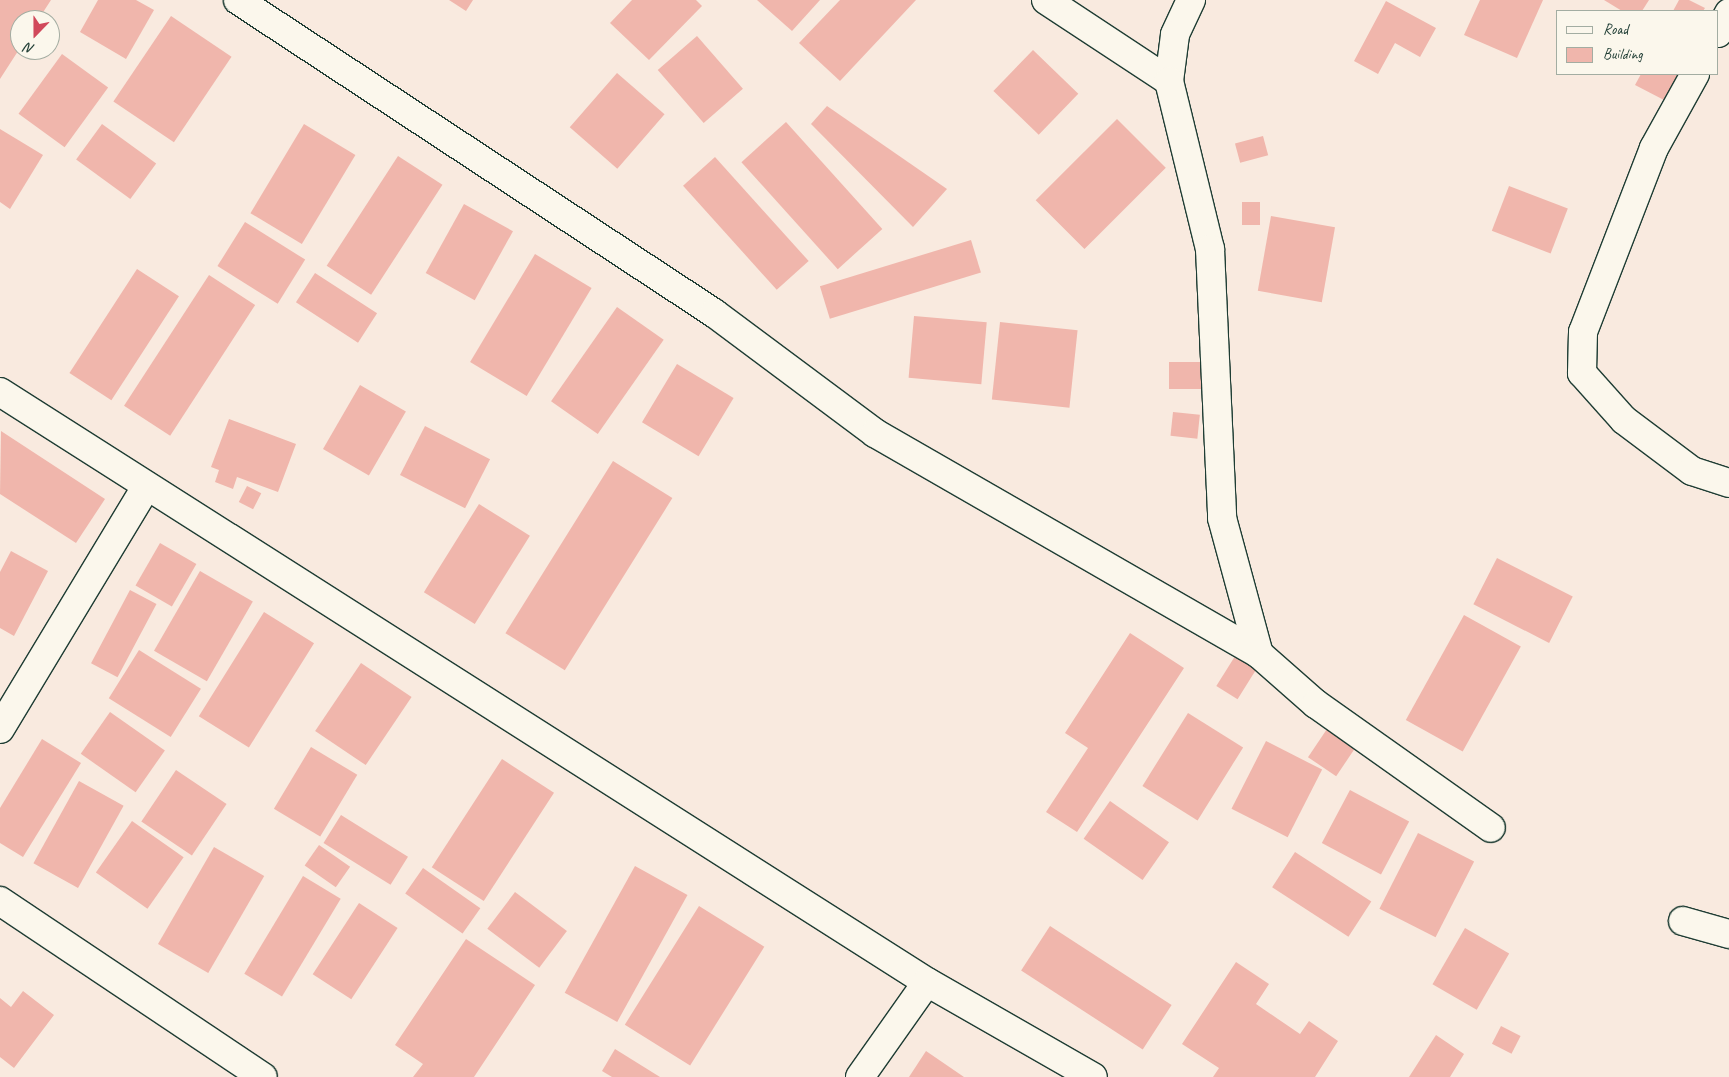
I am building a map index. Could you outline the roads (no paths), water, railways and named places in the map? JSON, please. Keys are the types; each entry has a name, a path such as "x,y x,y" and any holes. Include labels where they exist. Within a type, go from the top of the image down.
{"street":[{"path":"238,0 714,313 875,433 1260,654 1316,704 1491,828"},
{"path":"1046,0 1169,81"},
{"path":"1191,0 1175,34 1169,81 1210,249 1222,518 1260,654"},
{"path":"1719,32 1729,13"},
{"path":"1695,75 1654,148 1583,332 1582,373 1624,420 1692,471 1729,483"},
{"path":"0,392 146,487 927,982 1093,1077"},
{"path":"0,729 146,487"},
{"path":"0,901 263,1077"},
{"path":"1683,921 1729,934"},
{"path":"860,1077 927,982"}]}
